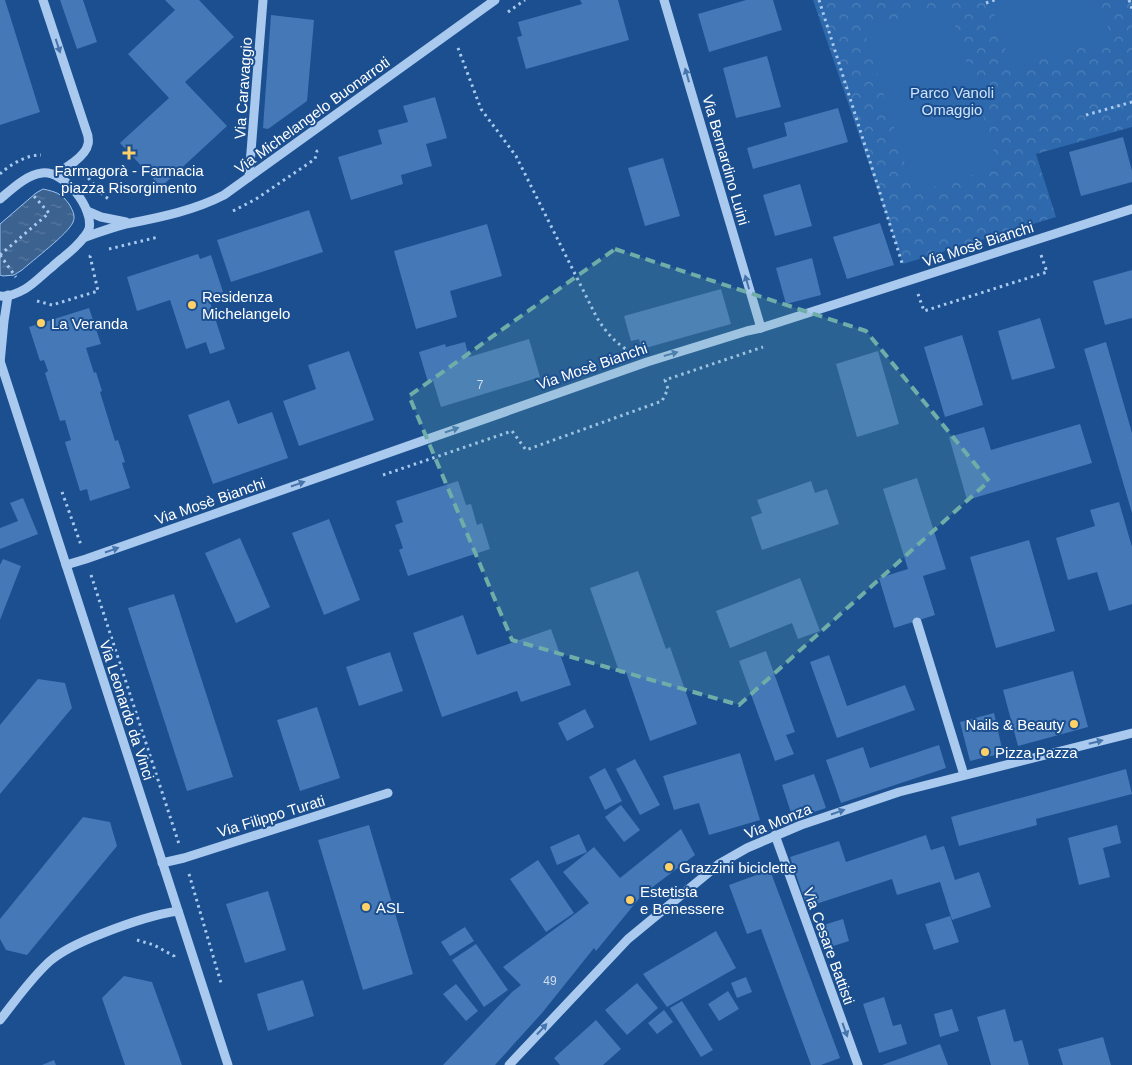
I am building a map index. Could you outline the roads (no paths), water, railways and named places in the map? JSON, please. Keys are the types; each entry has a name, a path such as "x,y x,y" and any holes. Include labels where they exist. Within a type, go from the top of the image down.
{"street":[{"path":"43,0 89,143 84,152 73,163 55,174"},
{"name":"Via Caravaggio","path":"249,177 263,0"},
{"name":"Via Michelangelo Buonarroti","path":"83,238 131,223 151,220 200,206 229,192 494,0"},
{"name":"Via Bernardino Luini","path":"664,0 761,328"},
{"path":"0,199 36,174 55,174 62,178 70,187 87,211 89,226 78,244 26,289 4,296"},
{"name":"Via Mosè Bianchi","path":"66,565 647,362 761,328 1132,209"},
{"name":"Via Michelangelo Buonarroti","path":"87,211 107,219 131,223"},
{"name":"Via Leonardo da Vinci","path":"4,296 4,321 0,362 228,1065"},
{"path":"917,622 964,775"},
{"name":"Via Monza","path":"509,1065 628,939 719,864 747,848 807,823 892,794 1132,734"},
{"name":"Via Filippo Turati","path":"162,863 184,858 388,793"},
{"name":"Via Cesare Battisti","path":"775,836 858,1065"},
{"path":"0,1020 38,972 56,956 79,943 131,922 178,911"}],"water":[{"path":"43,189 58,194 66,200 73,213 73,222 58,240 22,270 14,275 0,275 0,224"}],"place":[{"name":"Farmagorà - Farmacia piazza Risorgimento","path":"129,153"},
{"name":"Residenza Michelangelo","path":"192,305"},
{"name":"La Veranda","path":"41,323"},
{"name":"Nails & Beauty","path":"1074,724"},
{"name":"Pizza Pazza","path":"985,752"},
{"name":"Grazzini biciclette","path":"669,867"},
{"name":"Estetista e Benessere","path":"630,900"},
{"name":"ASL","path":"366,907"}],"park label":[{"name":"Parco Vanoli Omaggio","path":"952,100"}]}
